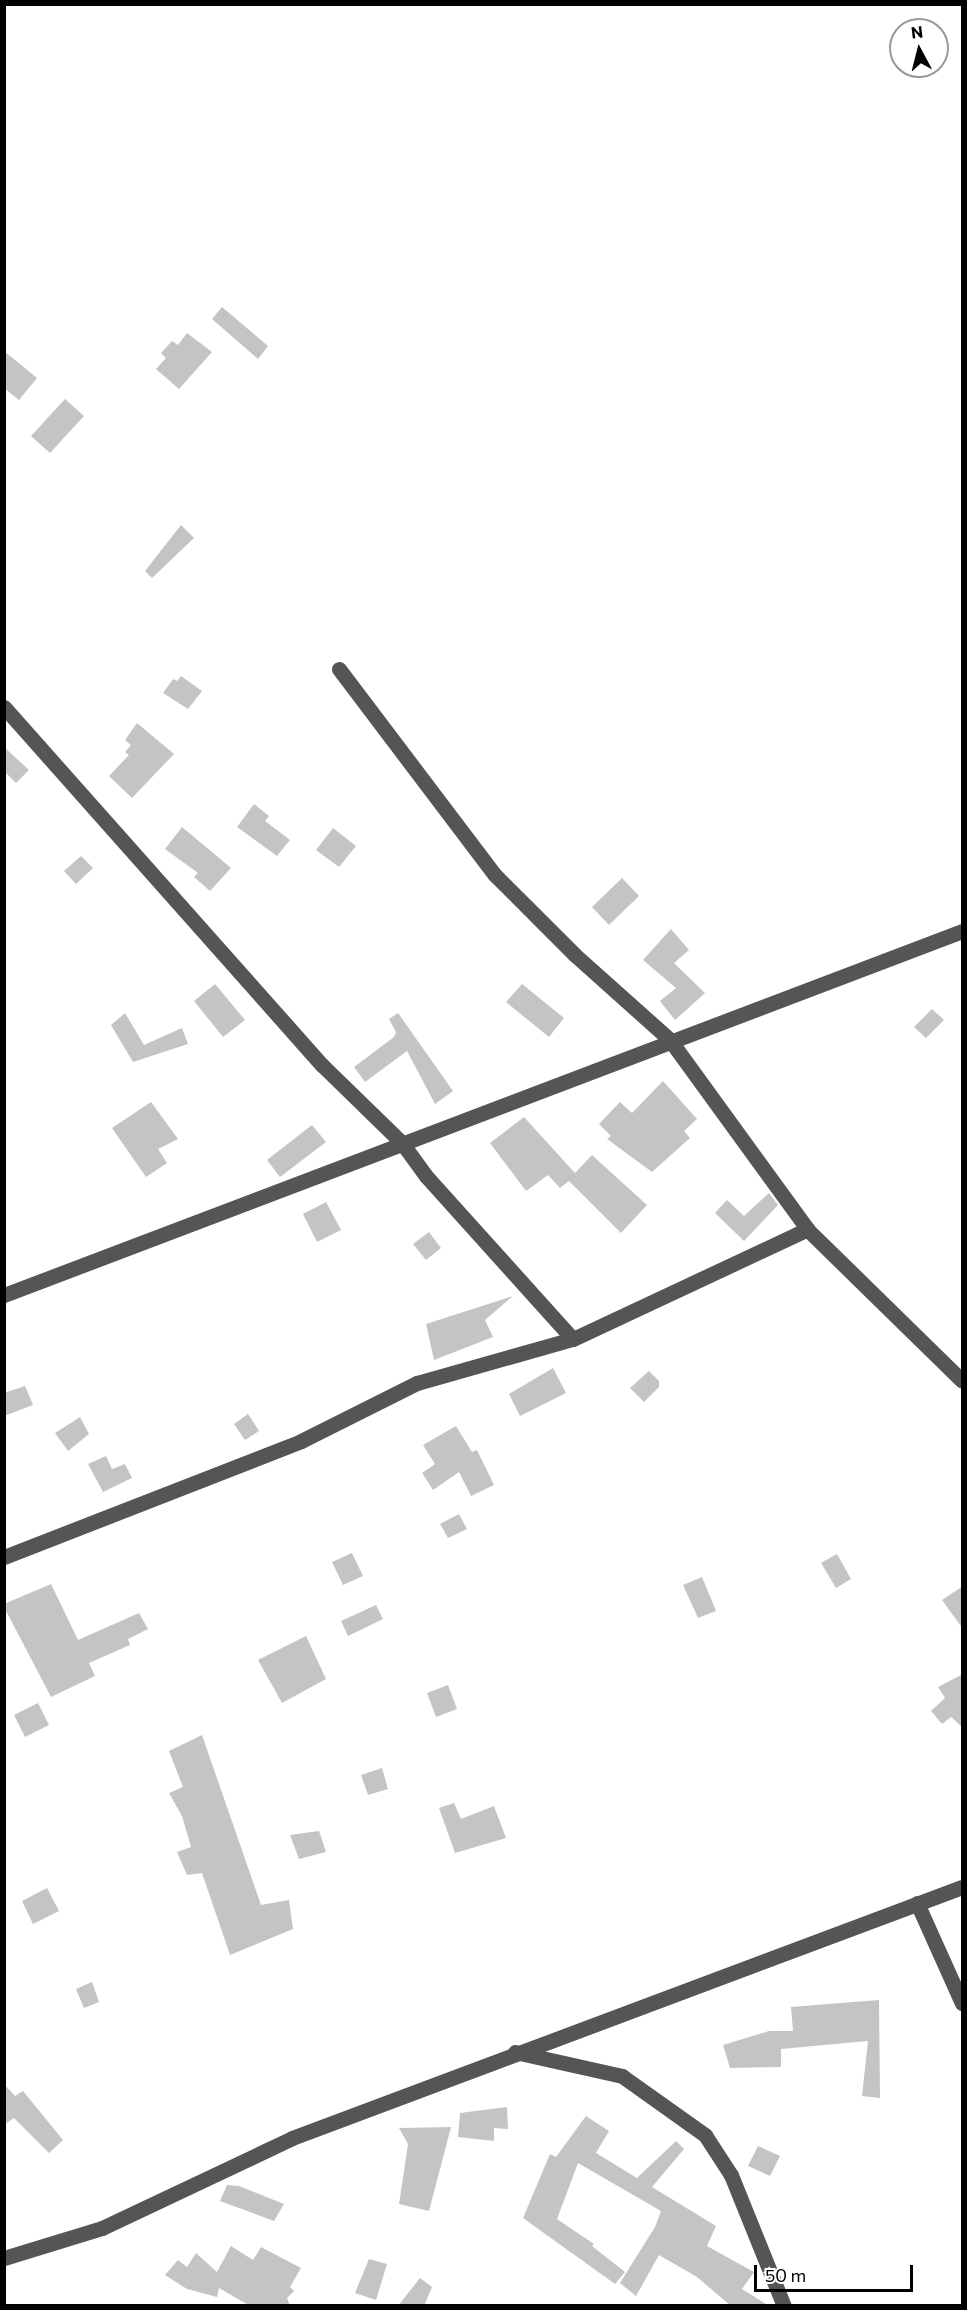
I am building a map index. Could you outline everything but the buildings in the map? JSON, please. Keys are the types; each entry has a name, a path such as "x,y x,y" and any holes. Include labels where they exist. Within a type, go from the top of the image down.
{"street":[{"path":"339,669 495,875 575,955 670,1040 808,1229 963,1381"},
{"path":"4,707 322,1065 402,1143 426,1176 573,1339"},
{"path":"4,1295 402,1143 577,1080 670,1040 963,931"},
{"path":"4,1557 301,1441 417,1383 573,1339 808,1229"},
{"path":"4,2258 102,2228 292,2138 515,2052 963,1887"},
{"path":"917,1903 963,2002"},
{"path":"515,2052 622,2076 705,2135 731,2175 784,2306"}]}
